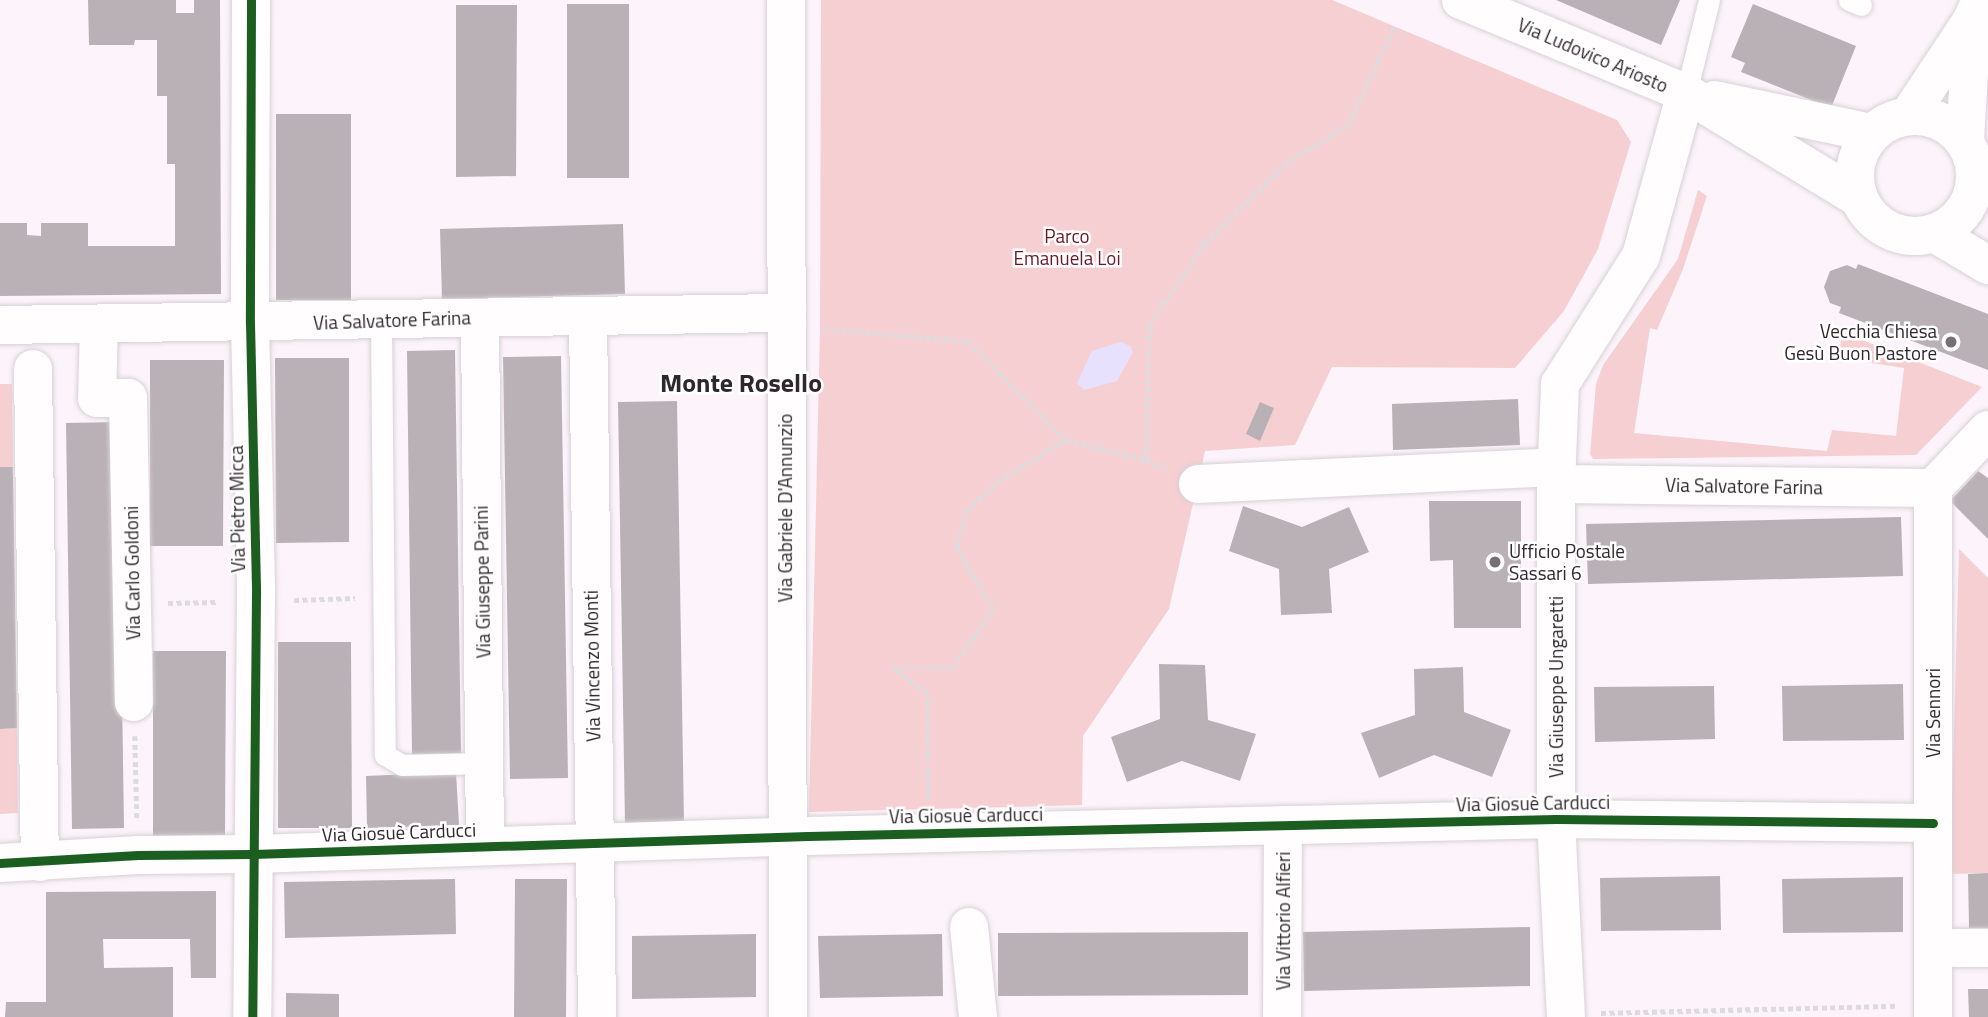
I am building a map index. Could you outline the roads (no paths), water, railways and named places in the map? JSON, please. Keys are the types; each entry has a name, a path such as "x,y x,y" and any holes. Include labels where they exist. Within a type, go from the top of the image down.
{"street":[{"name":"Via Pietro Micca","path":"251,0 250,323 256,594 252,1017"},
{"name":"Via Gabriele D'Annunzio","path":"786,0 784,320 788,1017"},
{"name":"Via Ludovico Ariosto","path":"1461,0 1686,93 1859,198"},
{"path":"1909,115 1977,10"},
{"path":"1965,140 1977,10"},
{"name":"Via Ludovico Ariosto","path":"1686,93 1872,133"},
{"name":"Via Giuseppe Ungaretti","path":"1566,1016 1556,819 1556,476 1560,384 1641,256 1686,93"},
{"path":"1909,115 1940,120 1965,140 1982,189 1972,197 1961,215 1934,233 1909,236 1889,231 1870,216 1859,198 1855,171 1860,150 1872,133 1889,121 1909,115"},
{"path":"1934,233 1988,265"},
{"name":"Via Salvatore Farina","path":"0,325 588,316 784,320"},
{"name":"Via Vincenzo Monti","path":"588,316 597,1017"},
{"name":"Via Giuseppe Parini","path":"480,318 485,846"},
{"name":"Via Carlo Goldoni","path":"99,324 97,398 128,398 134,702"},
{"path":"33,369 40,862"},
{"path":"1933,488 1988,430"},
{"name":"Via Salvatore Farina","path":"1198,484 1556,476 1933,488"},
{"name":"Via Sennori","path":"1933,488 1933,1011"},
{"name":"Via Giosuè Carducci","path":"0,863 138,855 253,854 787,836 1556,819 1933,824"},
{"name":"Via Vittorio Alfieri","path":"1282,1017 1283,825"},
{"path":"969,927 978,1017"},
{"path":"1933,948 1988,948"}],"lane":[{"path":"1686,93 1709,0"},
{"path":"381,321 385,755 402,765 484,763"}],"place":[{"name":"Vecchia Chiesa Gesù Buon Pastore","path":"1951,342"},
{"name":"Ufficio Postale Sassari 6","path":"1495,562"}],"district":[{"name":"Monte Rosello","path":"741,383"}],"park label":[{"name":"Parco Emanuela Loi","path":"1067,247"}]}
